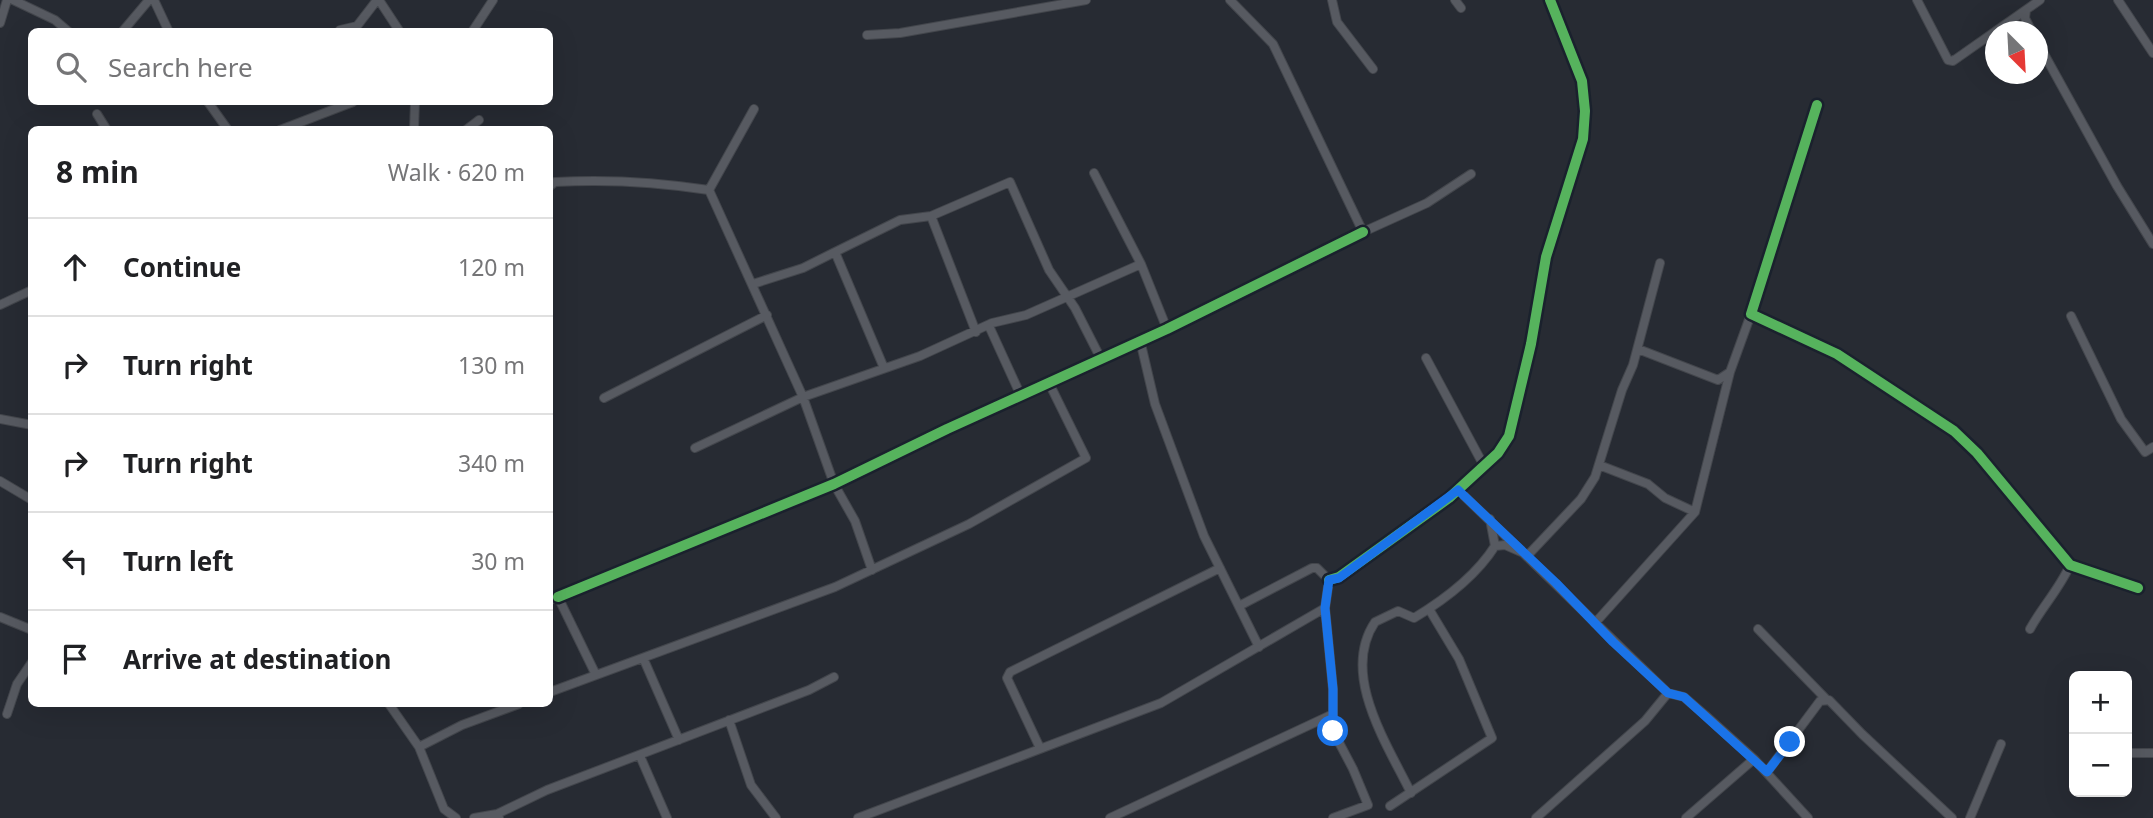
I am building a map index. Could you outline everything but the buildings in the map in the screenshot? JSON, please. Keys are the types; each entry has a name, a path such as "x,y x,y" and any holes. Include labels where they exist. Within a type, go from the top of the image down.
{"street":[{"path":"0,23 7,0"},
{"path":"13,0 55,20 64,28"},
{"path":"126,28 152,0 167,28"},
{"path":"349,28 357,26 378,0 397,28"},
{"path":"475,28 493,0"},
{"path":"867,35 901,33 1086,0"},
{"path":"1230,0 1273,44 1363,232"},
{"path":"1332,0 1337,22 1373,69"},
{"path":"1455,0 1461,8"},
{"path":"1329,580 1339,578 1458,490 1498,453 1514,421 1546,257 1583,139 1586,111 1582,81 1550,0"},
{"path":"1916,0 1948,60 1953,61 2025,14 2040,1"},
{"path":"2118,0 2153,52"},
{"path":"2025,14 2028,21"},
{"path":"2048,61 2116,186 2153,244"},
{"path":"210,105 225,126"},
{"path":"290,126 345,105"},
{"path":"414,126 415,105"},
{"path":"1595,623 1695,512 1730,372 1817,105"},
{"path":"709,190 754,109"},
{"path":"97,114 104,126"},
{"path":"471,126 479,120"},
{"path":"1094,173 1141,264 1167,329"},
{"path":"596,675 554,598 834,484 1167,329 1427,202 1471,174"},
{"path":"553,184 595,180 650,181 709,190"},
{"path":"753,284 803,268 900,220 931,216 1010,182 1049,270 1075,308 1101,359"},
{"path":"709,190 803,397 834,484 855,521 872,570"},
{"path":"931,216 976,332"},
{"path":"835,252 884,368"},
{"path":"1528,555 1581,499 1595,477 1638,349 1660,263"},
{"path":"695,449 803,397 920,356 956,337 1026,315 1141,264"},
{"path":"0,305 28,292"},
{"path":"604,398 766,314"},
{"path":"1751,314 1837,354 1954,431 1977,453 2070,565 2138,589"},
{"path":"2071,316 2121,419 2145,452 2153,447"},
{"path":"989,326 1021,396"},
{"path":"1140,340 1155,404 1204,536 1259,647"},
{"path":"1638,349 1718,380 1730,372"},
{"path":"1426,358 1483,466"},
{"path":"553,691 643,660 872,570 969,524 1086,458 1049,383"},
{"path":"0,419 28,424"},
{"path":"1599,465 1648,484 1665,498 1695,512"},
{"path":"0,481 28,498"},
{"path":"1458,490 1668,693 1684,697 1754,759 1808,818"},
{"path":"1410,793 1363,684 1362,651 1369,630 1384,615 1398,611 1414,618 1429,609 1485,562 1495,546 1490,519"},
{"path":"1495,546 1505,545 1528,555"},
{"path":"2030,629 2049,596 2063,582 2070,565"},
{"path":"1040,748 1007,678 1010,672 1220,568"},
{"path":"1239,606 1312,568 1317,568 1329,580"},
{"path":"1329,580 1325,608 1333,689 1333,731 1368,805 1333,818"},
{"path":"858,818 1161,703 1325,608"},
{"path":"1390,806 1492,738 1459,659 1429,609"},
{"path":"0,617 28,628"},
{"path":"1758,629 1952,818"},
{"path":"643,660 679,740"},
{"path":"7,714 18,684 28,668"},
{"path":"474,818 498,816 547,790 809,690 834,677"},
{"path":"1536,818 1645,721 1668,693"},
{"path":"1767,772 1820,701 1827,699"},
{"path":"391,707 419,747 444,809 456,818"},
{"path":"419,747 462,724 510,707"},
{"path":"1110,818 1331,715"},
{"path":"729,720 751,785 776,818"},
{"path":"1970,818 2001,744"},
{"path":"2132,752 2153,753"},
{"path":"640,756 667,818"},
{"path":"1686,818 1754,759"}],"cycle path":[{"path":"1329,580 1339,577 1449,498 1498,453 1509,436 1531,344 1546,257 1583,139 1585,111 1582,81 1550,0"},
{"path":"1817,105 1751,314 1837,354 1954,431 1977,453 2070,565 2138,588"},
{"path":"558,597 834,484 947,429 1167,329 1363,232"}],"route":[{"path":"1333,731 1333,689 1325,608 1329,580 1339,578 1403,528 1458,490 1668,693 1684,697 1767,772 1790,742"}]}
